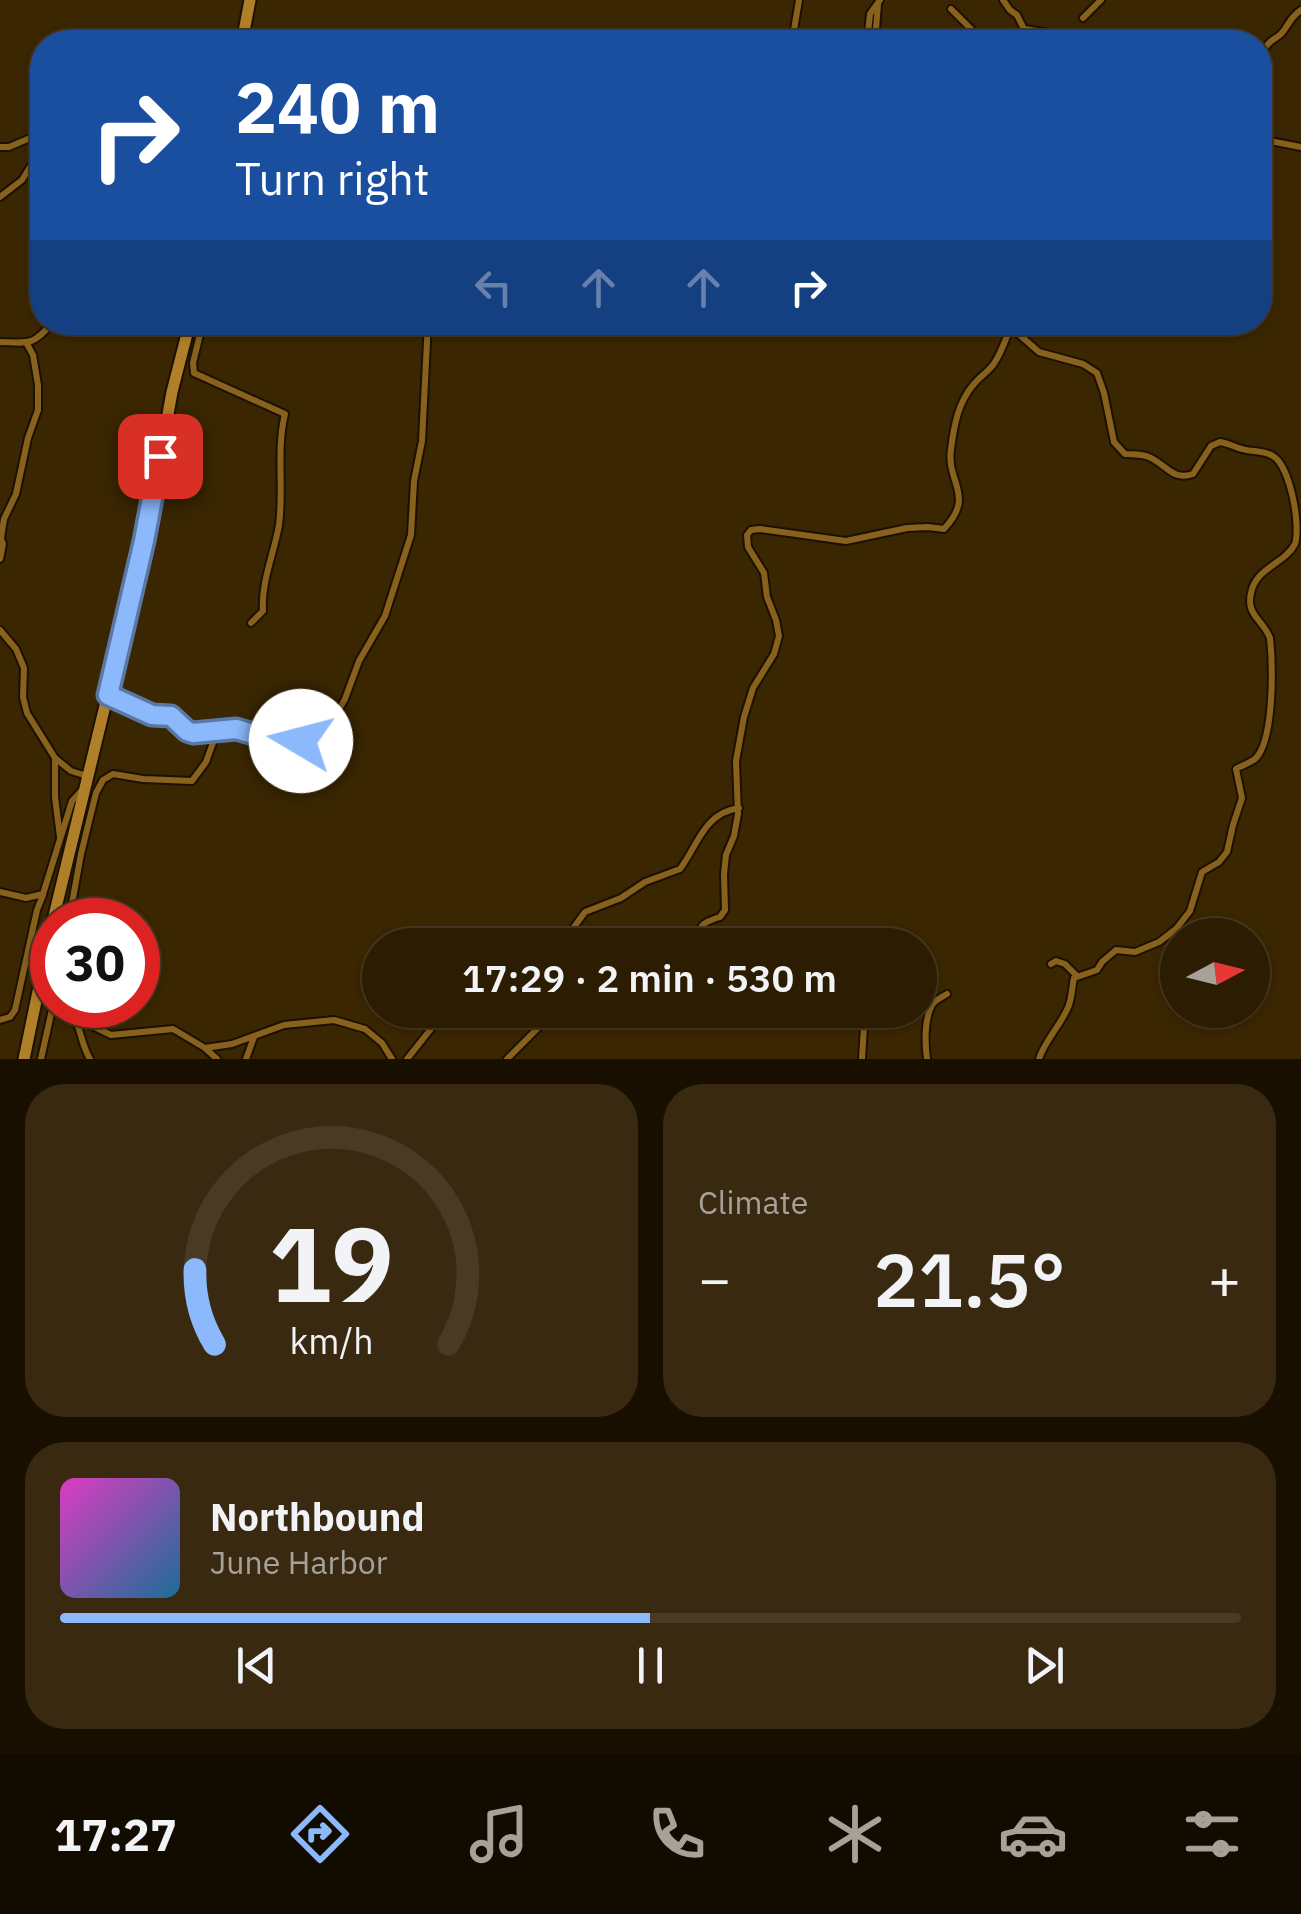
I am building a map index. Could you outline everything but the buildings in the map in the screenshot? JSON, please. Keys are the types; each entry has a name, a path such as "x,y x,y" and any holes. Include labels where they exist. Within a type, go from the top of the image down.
{"highway":[{"path":"244,30 250,0"},
{"path":"59,898 141,558 187,335"},
{"path":"24,1059 30,1027"}],"street":[{"path":"794,30 799,0"},
{"path":"1003,0 1023,28 1031,30"},
{"path":"1083,18 1101,0"},
{"path":"876,30 878,1"},
{"path":"868,30 878,1"},
{"path":"951,9 969,30"},
{"path":"1272,39 1301,10"},
{"path":"0,147 30,138"},
{"path":"1272,141 1301,147"},
{"path":"0,197 22,180 30,167"},
{"path":"0,342 26,344 41,335"},
{"path":"201,335 194,374 285,414 280,442 279,524 262,594 263,611 252,623"},
{"path":"108,695 152,715 171,716 193,733 241,730 283,742 309,740 327,730 384,616 411,536 414,482 422,440 427,335"},
{"path":"701,928 725,910 725,863 734,839 738,808 736,761 744,717 753,688 774,654 779,636 764,573 748,547 747,535 760,529 846,541 907,528 944,529 959,506 950,448 961,402 994,364 1007,335"},
{"path":"1023,335 1039,352 1083,364 1097,374 1114,442 1124,454 1154,459 1180,476 1194,474 1211,446 1220,442 1270,454 1284,469 1298,517 1292,548 1264,570 1252,588 1252,613 1270,638 1271,694 1265,738 1258,756 1237,768 1242,798 1227,852 1202,872 1190,911 1176,928 1159,942 1135,952 1116,950 1097,970 1077,976 1072,983 1069,1006 1040,1059"},
{"path":"0,559 4,519 16,494 38,410 38,385 26,344"},
{"path":"0,630 24,668 27,712 55,758 86,782 72,801 42,898"},
{"path":"73,898 96,793 103,780 113,774 192,781 208,758 214,740 228,730"},
{"path":"55,758 60,838"},
{"path":"574,928 588,911 621,898 645,882 680,870 715,817 738,808"},
{"path":"0,892 30,899"},
{"path":"26,898 44,894"},
{"path":"0,1020 10,1018 15,1010 30,942"},
{"path":"1051,964 1062,962 1077,976"},
{"path":"927,1059 930,1011 947,994"},
{"path":"205,1048 232,1044 284,1025 334,1020 365,1029 392,1059"},
{"path":"41,1059 48,1028"},
{"path":"78,1028 90,1059"},
{"path":"95,1028 111,1036 173,1030 217,1059"},
{"path":"407,1059 432,1028"},
{"path":"507,1059 539,1028"},
{"path":"862,1059 864,1028"},
{"path":"246,1059 254,1037"}],"route":[{"path":"160,456 108,695 152,715 171,716 193,733 236,729 283,742 301,741"}]}
